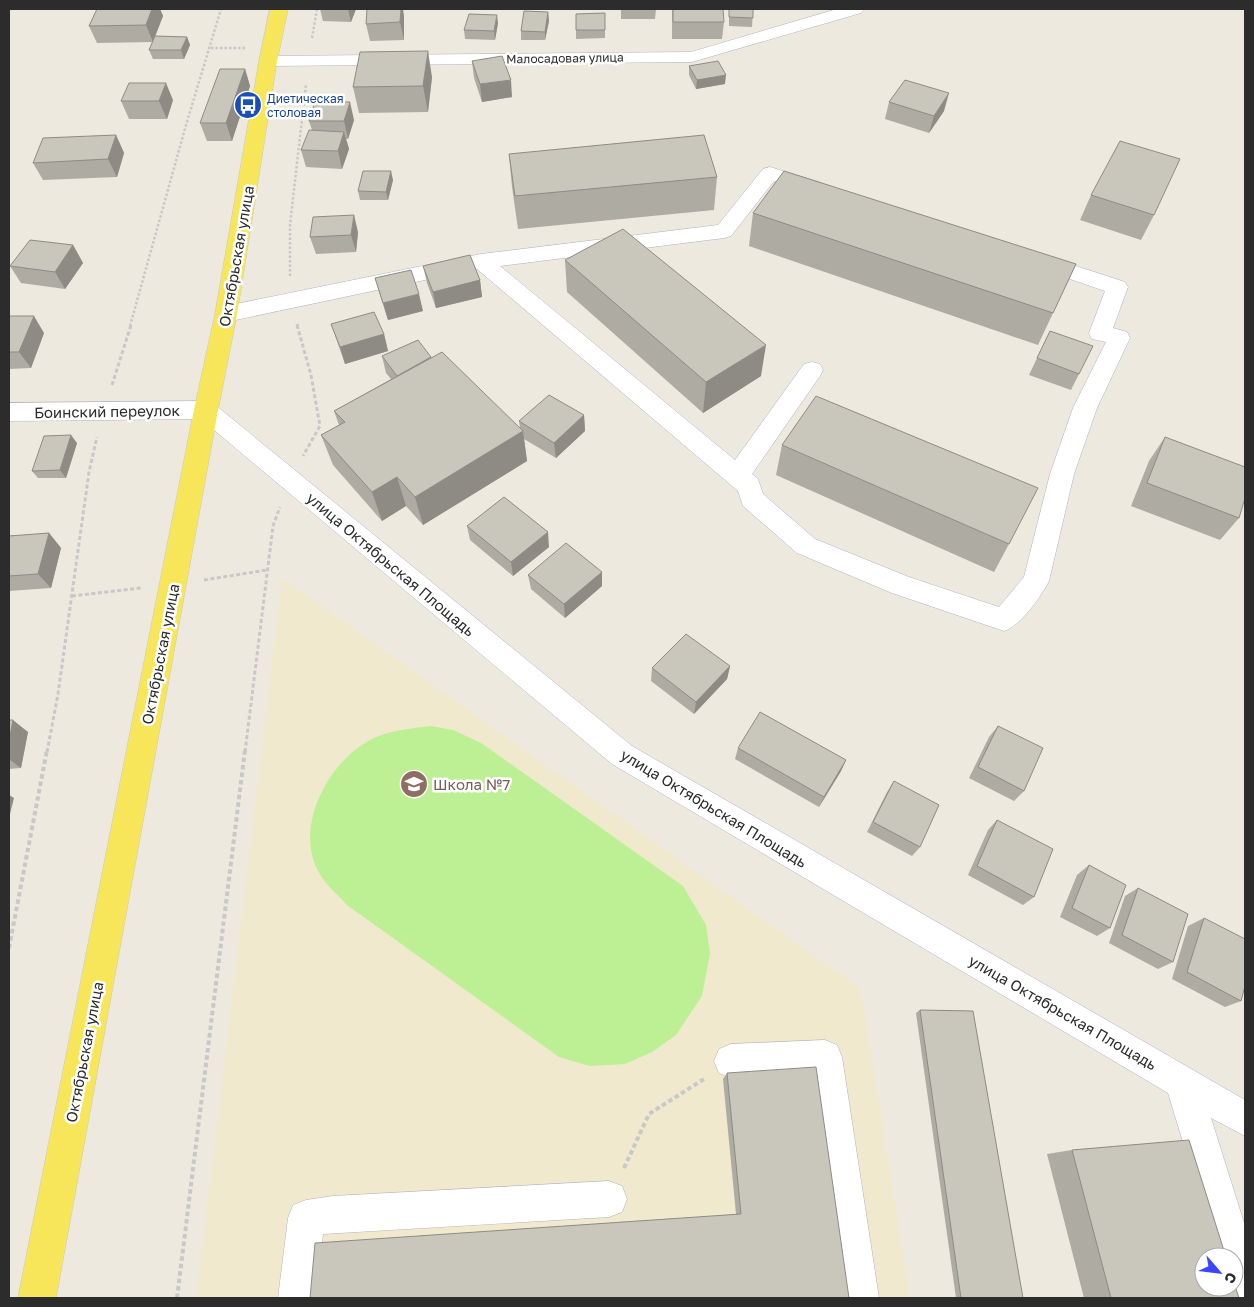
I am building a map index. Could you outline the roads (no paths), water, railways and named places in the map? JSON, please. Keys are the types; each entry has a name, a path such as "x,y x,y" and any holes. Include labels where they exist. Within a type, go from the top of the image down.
{"main road":[{"name":"Октябрьская улица","path":"37,1298 206,410 226,314 268,61 279,9"}],"street":[{"name":"Малосадовая улица","path":"268,61 692,57 855,9"},
{"path":"226,314 481,261 724,231 770,173 836,194"},
{"path":"481,261 749,486 752,500 806,546 901,585 1004,620 1036,581 1062,474 1081,418 1119,338 1100,333 1117,287 1014,253"},
{"path":"737,476 812,370"},
{"name":"Боинский переулок","path":"9,412 206,410"},
{"name":"улица Октябрьская Площадь","path":"206,410 622,755 1245,1119"},
{"path":"731,1061 825,1057 860,1298"},
{"path":"1182,1082 1245,1284"},
{"path":"296,1298 306,1218 343,1214 609,1199"}],"place":[{"name":"Диетическая столовая","path":"248,105"},
{"name":"Школа №7","path":"414,784"}]}
